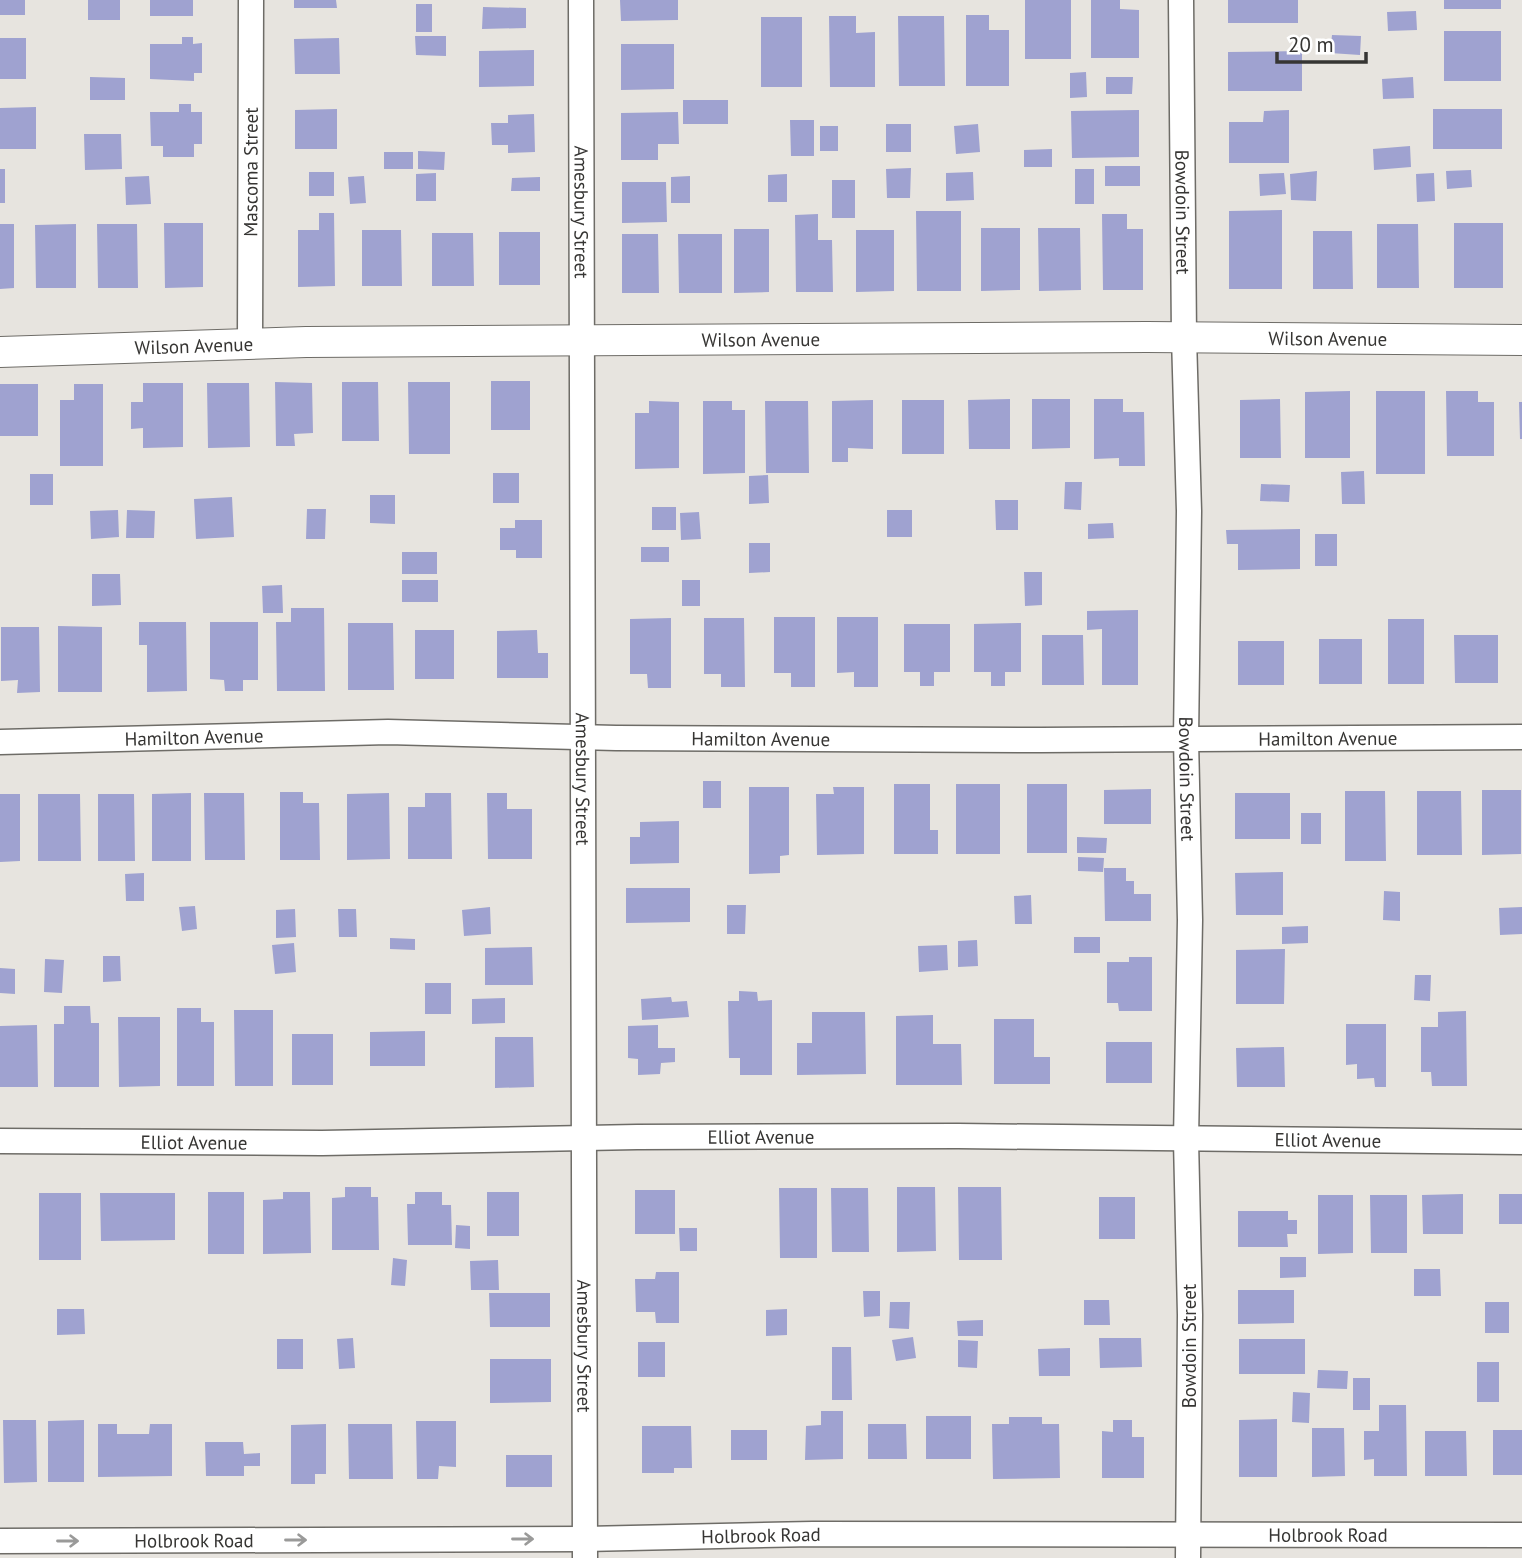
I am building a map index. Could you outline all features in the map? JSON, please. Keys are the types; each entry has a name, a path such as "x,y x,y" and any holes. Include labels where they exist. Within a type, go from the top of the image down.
{"street":[{"name":"Mascoma Street","path":"250,344 251,0"},
{"name":"Amesbury Street","path":"582,0 585,1549"},
{"name":"Bowdoin Street","path":"1181,0 1184,337 1189,511 1186,739 1190,920 1186,1140 1190,1315 1188,1547"},
{"name":"Wilson Avenue","path":"0,352 250,344 583,341 1184,337 1522,341"},
{"name":"Hamilton Avenue","path":"0,742 388,732 583,738 1522,737"},
{"name":"Elliot Avenue","path":"0,1141 322,1143 958,1136 1522,1142"},
{"name":"Holbrook Road","path":"0,1541 585,1549 813,1534 1188,1547 1522,1535"}],"building":[{"path":"0,0 25,0 25,15 0,15"},
{"path":"88,0 120,0 120,20 88,20"},
{"path":"150,0 193,0 193,16 150,16"},
{"path":"294,0 336,0 337,8 294,8"},
{"path":"620,0 678,0 678,20 621,21"},
{"path":"1025,0 1071,0 1071,59 1025,59"},
{"path":"1091,0 1120,0 1120,9 1139,10 1139,58 1091,58"},
{"path":"1228,0 1298,0 1298,23 1228,23"},
{"path":"1444,0 1501,0 1501,9 1444,9"},
{"path":"416,4 432,4 432,32 416,32"},
{"path":"483,7 526,8 526,28 482,29"},
{"path":"1416,11 1417,30 1388,31 1387,12"},
{"path":"966,15 989,15 989,30 1009,30 1009,86 966,86"},
{"path":"829,16 856,16 856,33 875,32 875,87 830,87"},
{"path":"898,16 944,16 945,86 899,86"},
{"path":"761,17 802,17 802,87 761,87"},
{"path":"1444,31 1501,31 1501,81 1444,81"},
{"path":"1332,35 1361,36 1360,55 1330,53"},
{"path":"415,36 446,36 446,56 416,55"},
{"path":"182,37 193,37 193,44 202,43 202,73 194,73 194,81 150,79 150,44 182,44"},
{"path":"0,38 26,38 26,79 0,79"},
{"path":"339,38 340,74 295,74 294,39"},
{"path":"621,44 674,44 674,89 621,90"},
{"path":"534,50 534,86 479,87 479,51"},
{"path":"1302,51 1302,91 1228,91 1228,52"},
{"path":"1086,72 1087,97 1070,98 1070,73"},
{"path":"90,77 125,78 125,100 90,100"},
{"path":"1106,77 1133,77 1132,94 1106,94"},
{"path":"1413,77 1414,98 1383,99 1382,79"},
{"path":"683,100 728,100 728,124 683,124"},
{"path":"179,104 191,104 191,112 202,112 202,144 194,144 194,157 163,157 163,146 151,146 150,112 179,112"},
{"path":"36,107 36,149 0,149 0,108"},
{"path":"337,109 337,149 295,149 295,110"},
{"path":"1433,109 1502,109 1502,149 1433,149"},
{"path":"1139,110 1139,157 1072,158 1071,111"},
{"path":"1289,110 1289,163 1229,163 1229,122 1263,122 1264,111"},
{"path":"678,112 679,144 658,144 658,160 621,160 621,113"},
{"path":"534,114 535,152 508,153 508,145 492,145 491,123 508,123 508,115"},
{"path":"790,120 814,120 814,156 791,156"},
{"path":"886,124 911,124 911,152 886,152"},
{"path":"978,124 980,152 956,154 954,126"},
{"path":"820,126 838,126 838,151 820,151"},
{"path":"84,134 121,134 122,169 85,170"},
{"path":"1410,146 1411,167 1374,170 1373,149"},
{"path":"1052,149 1052,167 1024,167 1024,150"},
{"path":"418,151 445,152 444,170 418,169"},
{"path":"384,152 413,152 413,169 384,169"},
{"path":"1105,166 1140,166 1140,186 1105,186"},
{"path":"911,168 910,198 887,198 886,169"},
{"path":"0,169 5,169 5,203 0,203"},
{"path":"1075,169 1094,169 1094,204 1075,204"},
{"path":"1471,170 1472,187 1447,189 1446,171"},
{"path":"1317,171 1316,201 1291,200 1290,174"},
{"path":"309,172 334,172 334,196 309,196"},
{"path":"973,172 974,200 946,201 946,173"},
{"path":"436,173 436,201 416,201 416,174"},
{"path":"1284,173 1286,194 1260,196 1259,174"},
{"path":"1434,173 1435,201 1417,202 1416,174"},
{"path":"787,174 787,202 768,202 768,175"},
{"path":"149,176 151,204 126,205 125,177"},
{"path":"364,176 366,203 350,204 348,177"},
{"path":"690,176 690,203 671,203 671,177"},
{"path":"540,177 540,191 511,191 512,178"},
{"path":"832,180 855,180 855,218 832,218"},
{"path":"622,182 666,182 667,222 622,223"},
{"path":"1282,210 1282,289 1229,289 1229,211"},
{"path":"916,211 961,211 961,291 917,291"},
{"path":"319,213 334,213 335,286 298,287 298,230 319,230"},
{"path":"818,214 818,240 832,240 833,292 796,292 795,215"},
{"path":"1102,214 1127,214 1127,229 1143,229 1143,290 1103,290"},
{"path":"164,223 203,223 203,287 165,288"},
{"path":"1454,223 1503,223 1503,288 1454,288"},
{"path":"0,224 14,224 14,288 0,289"},
{"path":"76,224 76,288 36,288 35,225"},
{"path":"97,224 137,224 138,288 98,288"},
{"path":"1377,224 1418,224 1419,288 1377,288"},
{"path":"981,228 1020,228 1020,290 981,291"},
{"path":"1038,228 1080,228 1081,290 1039,291"},
{"path":"734,229 769,229 769,292 734,293"},
{"path":"362,230 401,230 402,286 362,286"},
{"path":"856,230 894,230 894,291 856,292"},
{"path":"1313,231 1352,231 1353,289 1313,289"},
{"path":"499,232 540,232 540,285 499,285"},
{"path":"432,233 473,233 474,286 432,286"},
{"path":"622,234 658,234 659,293 622,293"},
{"path":"678,234 722,234 722,293 679,293"},
{"path":"491,381 530,381 530,430 491,430"},
{"path":"275,382 312,383 313,433 294,434 295,446 276,446"},
{"path":"342,382 378,382 379,441 342,441"},
{"path":"408,382 450,382 450,454 409,454"},
{"path":"143,383 183,383 183,447 143,448 143,428 131,429 131,402 143,402"},
{"path":"207,383 249,383 250,447 208,448"},
{"path":"0,384 38,384 38,436 0,436"},
{"path":"74,384 103,384 103,466 60,466 60,400 74,400"},
{"path":"1350,391 1350,458 1305,458 1305,392"},
{"path":"1376,391 1425,391 1425,474 1376,474"},
{"path":"1446,391 1478,391 1478,402 1494,402 1494,456 1447,456"},
{"path":"1010,399 1010,449 969,449 968,400"},
{"path":"1032,399 1070,399 1070,448 1032,449"},
{"path":"1094,399 1123,399 1123,412 1144,412 1145,466 1119,466 1119,458 1094,459"},
{"path":"1280,399 1281,458 1240,458 1240,400"},
{"path":"873,400 873,449 848,448 848,462 832,462 832,401"},
{"path":"902,400 944,400 944,454 902,454"},
{"path":"649,401 679,402 679,468 635,469 635,413 649,413"},
{"path":"703,401 732,401 732,410 745,410 745,473 703,474"},
{"path":"765,401 808,401 809,473 766,473"},
{"path":"1519,402 1522,402 1522,439 1520,439"},
{"path":"1364,471 1365,504 1342,504 1341,472"},
{"path":"493,473 519,473 519,503 493,503"},
{"path":"30,474 53,474 53,505 30,505"},
{"path":"768,475 769,503 749,504 749,476"},
{"path":"1065,482 1082,482 1081,510 1064,509"},
{"path":"1261,484 1290,485 1289,502 1260,501"},
{"path":"370,495 395,495 395,524 370,523"},
{"path":"232,497 234,537 196,539 194,499"},
{"path":"995,500 1018,500 1018,530 996,530"},
{"path":"652,507 676,507 676,530 652,530"},
{"path":"307,509 326,509 325,539 306,539"},
{"path":"118,510 119,537 91,539 90,511"},
{"path":"127,510 155,511 154,538 126,538"},
{"path":"887,510 912,510 912,537 887,537"},
{"path":"699,512 701,539 681,540 680,513"},
{"path":"515,520 542,520 542,558 516,558 516,550 500,550 500,528 515,528"},
{"path":"1113,523 1114,538 1088,539 1088,524"},
{"path":"1300,529 1300,569 1238,570 1238,544 1227,544 1226,530"},
{"path":"1315,534 1337,534 1337,566 1315,566"},
{"path":"749,543 770,543 770,572 749,573"},
{"path":"641,547 669,547 669,562 641,562"},
{"path":"402,552 437,552 437,574 402,574"},
{"path":"1024,572 1042,572 1042,605 1025,606"},
{"path":"92,574 120,574 121,605 92,606"},
{"path":"402,580 438,580 438,602 402,602"},
{"path":"682,580 700,580 700,606 682,606"},
{"path":"282,585 283,613 263,613 262,586"},
{"path":"291,608 324,608 325,691 277,691 276,622 291,622"},
{"path":"1138,610 1138,685 1102,685 1102,629 1087,630 1087,611"},
{"path":"774,617 815,617 815,687 791,687 791,673 774,673"},
{"path":"837,617 878,617 878,687 854,687 854,672 837,673"},
{"path":"671,618 671,688 648,688 647,674 630,674 630,619"},
{"path":"704,618 744,618 745,687 721,687 721,674 704,674"},
{"path":"1388,619 1424,619 1424,684 1388,684"},
{"path":"139,622 186,622 187,691 147,692 147,645 139,645"},
{"path":"210,622 258,622 258,680 243,680 243,691 225,691 224,680 210,679"},
{"path":"348,623 393,623 394,690 348,690"},
{"path":"1021,623 1021,672 1005,672 1005,686 991,686 991,672 974,672 974,624"},
{"path":"904,624 950,624 950,672 934,672 934,686 920,686 920,672 904,672"},
{"path":"58,626 102,627 102,692 58,692"},
{"path":"1,627 39,627 40,692 17,693 18,680 1,681"},
{"path":"415,630 454,630 454,679 415,679"},
{"path":"537,630 538,653 548,653 548,678 497,678 497,631"},
{"path":"1042,635 1083,635 1084,685 1042,685"},
{"path":"1454,635 1498,635 1498,683 1455,683"},
{"path":"1319,639 1362,639 1362,684 1319,684"},
{"path":"1238,641 1284,641 1284,685 1238,685"},
{"path":"703,781 721,781 721,808 703,808"},
{"path":"894,784 930,784 930,830 938,830 938,854 894,854"},
{"path":"956,784 1000,784 1000,854 956,854"},
{"path":"1027,784 1067,784 1067,853 1027,853"},
{"path":"749,787 789,787 789,855 780,856 780,873 749,874"},
{"path":"833,787 864,787 864,854 817,855 816,794 834,794"},
{"path":"1151,789 1151,824 1104,824 1104,790"},
{"path":"1482,790 1521,790 1521,854 1482,855"},
{"path":"1345,791 1385,791 1386,861 1345,861"},
{"path":"1417,791 1461,791 1462,855 1417,855"},
{"path":"280,792 303,792 303,803 319,803 320,860 280,860"},
{"path":"191,793 191,861 152,861 152,794"},
{"path":"204,793 244,793 245,860 205,860"},
{"path":"389,793 390,859 347,860 347,794"},
{"path":"425,793 451,793 452,859 408,859 408,807 425,807"},
{"path":"487,793 507,793 507,809 532,809 532,859 488,859"},
{"path":"1235,793 1290,793 1290,839 1235,839"},
{"path":"0,794 20,794 20,861 0,862"},
{"path":"38,794 80,794 81,861 38,861"},
{"path":"98,794 134,794 135,861 98,861"},
{"path":"1301,813 1321,813 1321,844 1301,844"},
{"path":"679,821 679,863 630,864 630,837 640,837 640,822"},
{"path":"1077,837 1107,838 1106,853 1077,853"},
{"path":"1078,857 1104,858 1103,872 1078,871"},
{"path":"1104,868 1126,868 1126,881 1134,881 1134,894 1151,894 1151,921 1105,921"},
{"path":"1283,872 1283,915 1236,915 1235,873"},
{"path":"144,873 144,901 126,901 125,874"},
{"path":"626,888 690,888 690,922 626,923"},
{"path":"1384,891 1400,892 1400,921 1383,920"},
{"path":"1031,895 1032,924 1015,924 1014,896"},
{"path":"727,905 746,905 745,934 727,934"},
{"path":"195,906 197,929 182,931 179,907"},
{"path":"490,907 491,934 464,936 462,910"},
{"path":"1522,907 1522,934 1500,935 1499,908"},
{"path":"295,909 296,937 276,938 276,910"},
{"path":"338,909 356,909 357,937 339,937"},
{"path":"1308,926 1308,943 1282,944 1282,927"},
{"path":"1074,937 1100,937 1100,953 1074,953"},
{"path":"390,938 415,939 415,950 390,949"},
{"path":"977,940 978,966 958,967 958,941"},
{"path":"294,943 296,972 275,974 272,945"},
{"path":"947,945 948,970 919,972 918,946"},
{"path":"532,947 533,985 485,985 485,948"},
{"path":"1285,949 1284,1004 1236,1004 1236,950"},
{"path":"103,956 120,956 121,981 103,982"},
{"path":"1129,957 1152,957 1152,1011 1119,1011 1118,1003 1107,1003 1107,962 1129,962"},
{"path":"45,959 64,960 62,993 44,992"},
{"path":"0,968 15,969 15,994 0,993"},
{"path":"1415,975 1431,975 1430,1001 1414,1000"},
{"path":"425,983 451,983 451,1014 425,1014"},
{"path":"739,991 757,992 758,1001 772,1000 772,1075 740,1075 740,1058 729,1058 728,1001 739,1001"},
{"path":"671,997 672,1002 687,1001 689,1017 642,1020 641,999"},
{"path":"505,998 505,1023 472,1024 472,999"},
{"path":"64,1006 90,1006 91,1023 99,1023 99,1087 54,1087 54,1024 64,1024"},
{"path":"177,1008 201,1008 201,1022 214,1022 214,1086 177,1086"},
{"path":"234,1010 273,1010 273,1086 235,1086"},
{"path":"1466,1011 1467,1086 1432,1086 1431,1072 1421,1072 1421,1027 1438,1027 1438,1012"},
{"path":"812,1012 865,1012 866,1074 797,1075 797,1043 812,1043"},
{"path":"933,1015 933,1044 961,1044 962,1085 896,1085 896,1016"},
{"path":"118,1017 160,1017 160,1086 119,1087"},
{"path":"994,1019 1034,1019 1034,1057 1050,1057 1050,1084 994,1084"},
{"path":"1346,1024 1386,1024 1386,1087 1375,1087 1374,1078 1357,1079 1357,1064 1346,1065"},
{"path":"37,1025 38,1087 0,1087 0,1026"},
{"path":"658,1025 658,1048 675,1048 675,1062 661,1063 660,1074 638,1075 638,1059 628,1058 628,1026"},
{"path":"425,1031 425,1066 370,1066 370,1032"},
{"path":"292,1034 333,1034 333,1085 292,1085"},
{"path":"495,1037 533,1037 534,1087 495,1088"},
{"path":"1106,1042 1152,1042 1152,1083 1106,1083"},
{"path":"1284,1047 1285,1087 1237,1087 1236,1048"},
{"path":"345,1187 371,1187 371,1197 378,1197 379,1250 332,1250 332,1198 345,1197"},
{"path":"897,1187 935,1187 936,1251 897,1252"},
{"path":"958,1187 1001,1187 1002,1260 959,1260"},
{"path":"779,1188 817,1188 817,1258 780,1258"},
{"path":"831,1188 868,1188 869,1252 832,1252"},
{"path":"635,1190 675,1190 675,1234 635,1234"},
{"path":"208,1192 244,1192 244,1254 208,1254"},
{"path":"283,1192 310,1192 311,1253 263,1254 263,1200 283,1199"},
{"path":"415,1192 442,1192 442,1205 451,1205 452,1245 408,1245 407,1204 415,1204"},
{"path":"487,1192 519,1192 519,1236 487,1236"},
{"path":"39,1193 81,1193 81,1260 39,1260"},
{"path":"100,1193 175,1193 175,1240 101,1241"},
{"path":"1463,1194 1463,1234 1423,1234 1422,1195"},
{"path":"1499,1194 1522,1194 1522,1224 1499,1224"},
{"path":"1318,1195 1353,1195 1353,1253 1318,1254"},
{"path":"1370,1195 1407,1195 1407,1253 1371,1253"},
{"path":"1099,1197 1135,1197 1135,1239 1099,1239"},
{"path":"1238,1211 1288,1211 1288,1220 1297,1220 1297,1234 1287,1234 1288,1247 1238,1247"},
{"path":"456,1225 470,1226 470,1249 455,1248"},
{"path":"679,1228 697,1228 697,1251 680,1251"},
{"path":"1280,1257 1306,1257 1306,1277 1280,1278"},
{"path":"393,1258 407,1260 405,1286 391,1285"},
{"path":"498,1260 499,1290 471,1290 470,1261"},
{"path":"1414,1269 1440,1269 1441,1296 1414,1296"},
{"path":"656,1272 679,1272 679,1323 656,1323 655,1312 636,1312 635,1279 655,1279"},
{"path":"1238,1290 1294,1290 1294,1323 1238,1324"},
{"path":"863,1291 880,1291 880,1316 864,1317"},
{"path":"489,1293 550,1293 550,1327 490,1327"},
{"path":"1084,1300 1109,1300 1110,1325 1084,1325"},
{"path":"890,1302 910,1302 909,1329 889,1328"},
{"path":"1485,1302 1509,1302 1509,1333 1485,1333"},
{"path":"57,1309 84,1309 85,1334 57,1335"},
{"path":"787,1309 787,1335 766,1336 766,1310"},
{"path":"983,1320 983,1336 958,1336 957,1321"},
{"path":"913,1337 916,1358 896,1361 892,1340"},
{"path":"353,1338 355,1368 339,1369 337,1339"},
{"path":"1099,1338 1141,1338 1142,1367 1100,1368"},
{"path":"277,1339 303,1339 303,1369 277,1369"},
{"path":"1239,1339 1305,1339 1305,1374 1239,1374"},
{"path":"958,1340 978,1341 977,1368 958,1367"},
{"path":"638,1342 665,1342 665,1377 638,1377"},
{"path":"832,1347 851,1347 852,1400 832,1400"},
{"path":"1070,1348 1070,1376 1039,1376 1038,1349"},
{"path":"490,1359 551,1359 551,1402 490,1403"},
{"path":"1477,1362 1499,1362 1499,1402 1477,1402"},
{"path":"1318,1370 1348,1371 1347,1389 1317,1388"},
{"path":"1353,1378 1370,1378 1370,1410 1353,1410"},
{"path":"1293,1392 1310,1393 1309,1423 1292,1422"},
{"path":"1379,1405 1406,1405 1407,1476 1374,1476 1374,1459 1364,1460 1364,1431 1379,1431"},
{"path":"821,1411 843,1411 843,1459 805,1460 806,1426 821,1425"},
{"path":"926,1416 971,1416 971,1459 926,1459"},
{"path":"1009,1417 1042,1417 1042,1424 1059,1424 1060,1478 993,1479 992,1424 1009,1424"},
{"path":"1277,1419 1277,1477 1239,1477 1239,1420"},
{"path":"3,1420 36,1420 37,1482 4,1483"},
{"path":"84,1420 84,1482 48,1482 48,1421"},
{"path":"1113,1420 1132,1420 1132,1437 1144,1437 1144,1478 1102,1478 1102,1431 1113,1432"},
{"path":"416,1421 456,1421 456,1467 439,1466 438,1479 417,1479"},
{"path":"98,1424 117,1424 117,1434 149,1434 150,1424 172,1424 172,1476 98,1477"},
{"path":"326,1424 326,1474 315,1474 315,1484 291,1484 291,1425"},
{"path":"348,1424 392,1424 393,1479 349,1479"},
{"path":"868,1424 906,1424 907,1459 868,1459"},
{"path":"642,1426 691,1426 692,1468 674,1468 674,1473 642,1473"},
{"path":"1312,1428 1344,1428 1345,1476 1312,1477"},
{"path":"731,1430 767,1430 767,1460 731,1460"},
{"path":"1493,1430 1522,1430 1522,1475 1493,1475"},
{"path":"1425,1431 1466,1431 1467,1476 1425,1476"},
{"path":"205,1442 243,1442 244,1454 260,1453 260,1466 244,1466 244,1476 206,1476"},
{"path":"506,1455 552,1455 552,1487 506,1487"}]}
